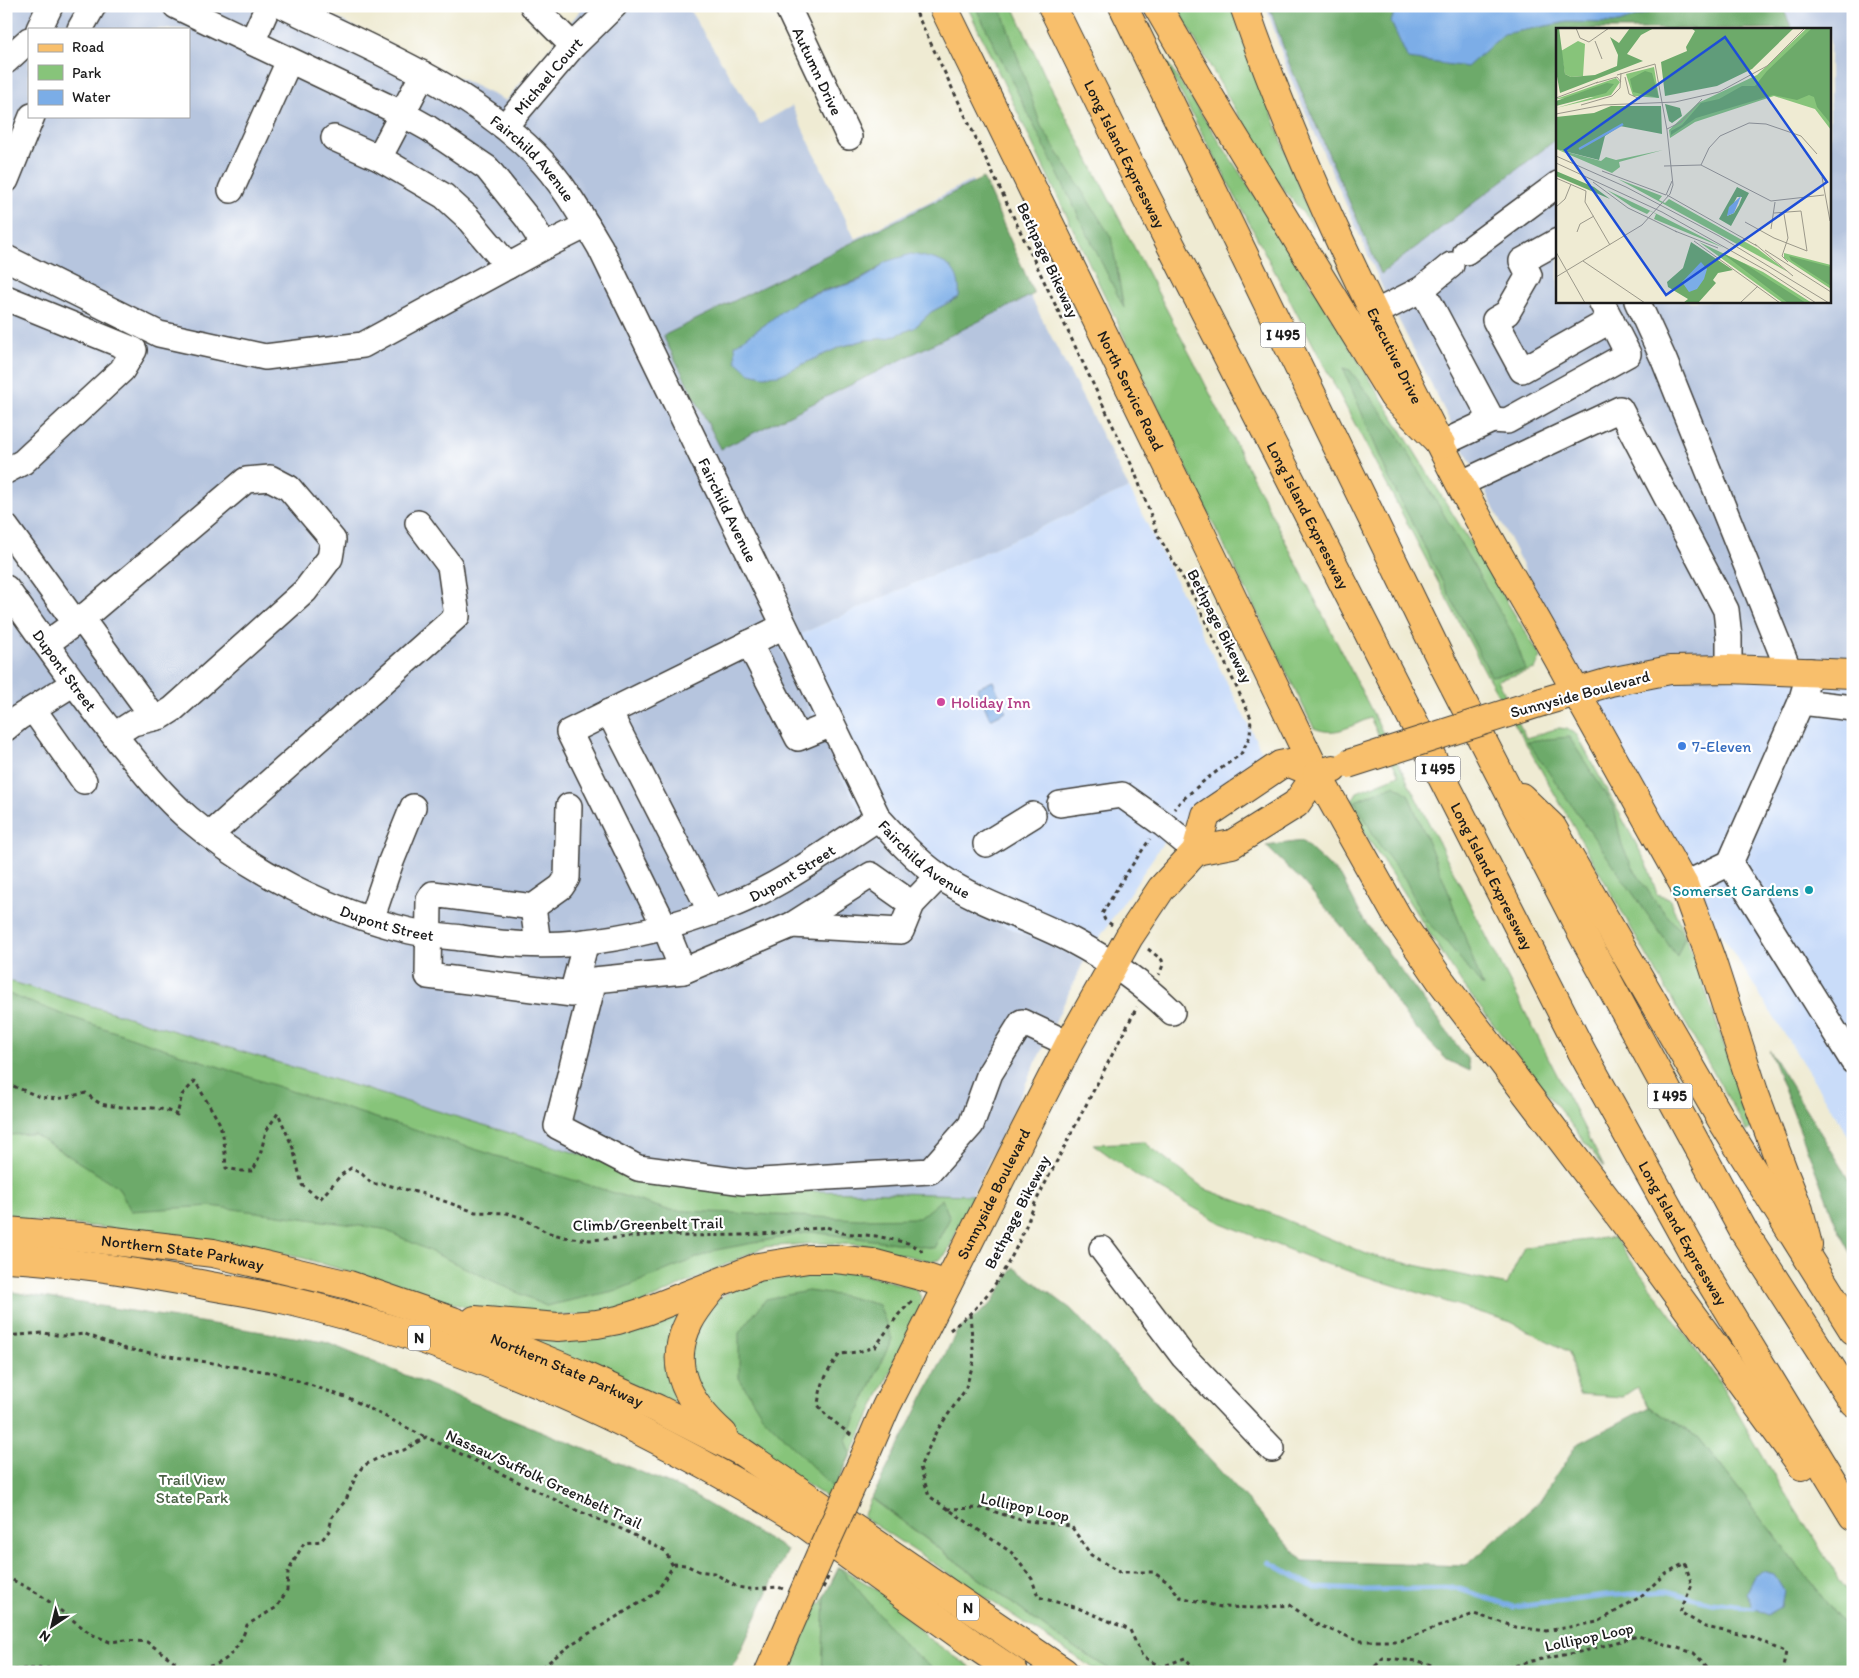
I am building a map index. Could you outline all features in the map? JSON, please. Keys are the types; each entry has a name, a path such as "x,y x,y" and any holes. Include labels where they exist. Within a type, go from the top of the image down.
{"main road":[{"name":"North Service Road","path":"943,6 1317,774 1398,918 1440,981 1627,1226 1853,1535"},
{"name":"Long Island Expressway","path":"1052,6 1143,189 1582,1052 1696,1258 1853,1516"},
{"name":"I 495","path":"1124,6 1443,664 1584,937 1744,1232 1853,1402"},
{"path":"1157,6 1212,102 1393,396 1441,444"},
{"name":"Executive Drive","path":"1244,6 1261,56 1338,241 1374,314 1460,484 1558,656 1576,692 1684,885 1712,962 1754,1092 1799,1210 1813,1269"},
{"name":"Sunnyside Boulevard","path":"769,1672 821,1553 858,1446 886,1407 1069,1044 1112,966 1161,889 1196,851 1206,815 1280,765 1290,764 1317,774 1610,682 1670,670 1729,669 1853,674"},
{"path":"1196,851 1232,844 1296,804 1317,774"},
{"path":"1504,780 1552,828 1719,1115 1813,1269 1853,1330"},
{"name":"Northern State Parkway","path":"6,1230 213,1253 349,1285 453,1321 580,1374 649,1405 742,1452 1064,1672"},
{"name":"Northern State Parkway","path":"6,1258 134,1272 286,1300 438,1344 536,1382 626,1423 733,1480 798,1519 1005,1668"},
{"path":"453,1321 479,1320 558,1327 597,1324 618,1320 646,1311 758,1267 808,1259 835,1259 872,1263 924,1276 947,1285"},
{"path":"716,1284 689,1322 682,1339 681,1369 684,1384 692,1400 705,1418 742,1452"}],"street":[{"path":"39,28 50,6"},
{"path":"81,28 94,6"},
{"path":"252,42 268,6"},
{"name":"Fairchild Avenue","path":"284,6 423,74 466,98 505,126 536,155 563,188 604,256 878,818 906,850 939,876 976,898 1073,942 1149,990 1172,1012"},
{"path":"533,6 573,46"},
{"name":"Michael Court","path":"505,126 573,46 614,6"},
{"name":"Autumn Drive","path":"787,6 849,137"},
{"path":"187,18 252,42 403,114 428,128 487,168 528,219 545,246"},
{"path":"6,61 28,41"},
{"path":"231,190 289,60"},
{"path":"379,158 423,74"},
{"path":"6,180 31,118"},
{"path":"334,138 379,158 444,196 466,216 508,266"},
{"path":"1374,314 1422,289 1458,258 1556,185"},
{"path":"6,258 159,334 265,357 363,345 587,225"},
{"path":"1441,444 1492,420 1507,421 1628,354 1606,311 1522,370 1495,320 1507,312 1529,275 1522,262 1556,242"},
{"path":"1422,289 1492,420"},
{"path":"6,298 134,350 122,370 23,462 6,471"},
{"path":"1637,302 1800,671 1801,702 1730,862 1684,885"},
{"path":"1460,484 1620,409 1726,610 1729,637 1729,669"},
{"path":"46,644 78,620 246,480 270,478 289,488 333,540 330,558 305,591 173,709 162,716 133,723 114,735"},
{"path":"210,835 457,616 450,566 418,523"},
{"path":"6,527 154,718"},
{"name":"Dupont Street","path":"6,588 114,735 151,781 187,816 210,835 279,881 346,912 412,932 501,944 586,942 630,936 665,927 731,905 789,876 878,818"},
{"path":"683,971 665,927 569,732 784,626"},
{"path":"749,643 798,738 832,724"},
{"path":"6,728 74,683"},
{"path":"1801,702 1853,708"},
{"path":"33,709 84,781"},
{"path":"609,712 711,912"},
{"path":"1060,804 1122,795 1196,851"},
{"path":"570,806 567,878 561,887 532,907 433,894 429,900 428,976 572,994 586,942"},
{"path":"371,920 390,864 413,807"},
{"path":"986,844 1033,815"},
{"path":"1730,862 1852,1056"},
{"path":"912,904 871,874 792,925 683,971 594,980 557,1126 638,1168 744,1182 930,1171 971,1125 990,1073 1022,1022 1069,1044"},
{"path":"792,925 902,931 912,904 939,876"},
{"path":"532,907 538,944"},
{"path":"1102,1249 1183,1356 1272,1449"}],"path":[{"name":"Bethpage Bikeway","path":"913,6 1134,470 1159,537 1194,599 1251,718 1250,736 1240,754 1180,802"},
{"path":"1105,920 1102,914 1149,840"},
{"path":"1151,951 1162,960 1163,965 1158,976"},
{"name":"Bethpage Bikeway","path":"946,1338 949,1331 970,1313 989,1292 1024,1233 1035,1202 1133,1013"},
{"name":"Climb/Greenbelt Trail","path":"6,1083 40,1097 57,1099 86,1093 96,1101 106,1105 168,1110 177,1115 182,1095 196,1081 219,1122 224,1138 226,1168 241,1172 253,1171 260,1155 266,1132 278,1113 293,1148 302,1185 320,1199 341,1175 351,1168 362,1174 372,1184 382,1184 424,1194 475,1212 507,1213 523,1218 546,1232 564,1237 590,1240 668,1234 684,1236 743,1235 827,1227 842,1233 876,1236 908,1243 921,1250 924,1256"},
{"path":"858,1446 818,1405 823,1381 840,1354 858,1352 875,1347 899,1314 918,1295"},
{"name":"Lollipop Loop","path":"970,1313 974,1361 965,1390 936,1432 920,1467 929,1496 1012,1552 1032,1579 1038,1597 1078,1608 1130,1630 1142,1656 1161,1668 1185,1658 1198,1672"},
{"path":"6,1336 44,1333 63,1336 85,1334 126,1349 275,1373 351,1399 426,1437"},
{"name":"Nassau/Suffolk Greenbelt Trail","path":"6,1578 39,1594 79,1626 110,1642 126,1640 147,1642 185,1669 218,1664 244,1638 247,1624 277,1607 287,1590 288,1572 296,1556 304,1543 321,1541 329,1531 332,1517 346,1500 356,1476 363,1466 384,1455 404,1450 426,1437 665,1551 673,1566"},
{"name":"Lollipop Loop","path":"947,1509 983,1508 1021,1520 1071,1526 1091,1555 1119,1572 1154,1572 1169,1582 1180,1597 1221,1607 1258,1608 1290,1605 1316,1624 1359,1641 1398,1641 1474,1614 1516,1628 1546,1631 1598,1622 1640,1597 1666,1573 1686,1564 1692,1585 1680,1612 1705,1627 1753,1637 1786,1654 1782,1672"},
{"path":"536,1672 573,1643 656,1593 674,1564 686,1565 698,1571 714,1573 737,1587 750,1589 778,1587 790,1593"},
{"name":"Lollipop Loop","path":"1492,1672 1532,1661 1585,1651 1638,1636 1694,1653 1712,1672"},
{"path":"1370,1672 1383,1658 1418,1661 1455,1672"},
{"path":"6,1670 70,1667 84,1672"}],"shaded area":[{"path":"6,6 312,6 506,101 584,6 687,6 760,124 792,106 855,239 972,180 1129,488 778,644 837,768 879,847 957,905 1084,961 973,1195 691,1188 6,980"},
{"path":"1266,6 1853,6 1853,673 1579,685 1555,629 1384,291 1288,72"},
{"path":"1129,488 1266,760 1202,803 1163,843 1084,961 957,905 879,847 837,768 778,644"},
{"path":"1853,673 1853,1143 1692,887 1579,685"}],"green space":[{"path":"967,6 1013,6 1046,78 1194,362 1604,1167 1462,984 1352,813 1352,801 1357,792 1399,775 1370,718 1336,731 1314,728 1211,519"},
{"path":"975,6 1000,6 1041,126 1111,237 1124,308"},
{"path":"1176,6 1232,6 1314,227 1271,173"},
{"path":"1269,6 1782,6 1792,28 1556,28 1556,140 1381,274 1289,63"},
{"path":"1154,42 1284,240 1541,657 1535,669 1498,680 1526,738 1559,728 1567,729 1577,735 1647,864 1657,894 1669,898 1696,962 1752,1128 1747,1131 1488,677"},
{"path":"983,178 1034,294 721,449 663,336","holes":["885,262 959,297 931,312 914,328 888,338 865,340 840,347 779,375 735,345 800,299 856,281"]},
{"path":"1343,368 1350,370 1395,430 1513,634 1526,670 1491,676 1389,478"},
{"path":"1569,737 1614,807 1622,846 1632,866 1654,900 1685,936 1677,957 1527,741"},
{"path":"1395,785 1408,794 1445,883 1483,987 1444,939 1425,920 1405,879 1378,843 1355,801"},
{"path":"1302,841 1342,878 1363,919 1468,1060 1470,1071 1447,1060 1409,1021 1346,931 1303,882 1266,846"},
{"path":"6,980 691,1188 973,1195 947,1253 939,1260 929,1261 863,1245 819,1243 764,1247 619,1314 515,1317 468,1308 303,1258 170,1234 6,1218"},
{"path":"6,993 59,1013 297,1093 668,1210 859,1219 919,1218 942,1199 950,1218 934,1248 811,1232 716,1250 618,1290 546,1306 383,1229 211,1206 131,1211 118,1187 34,1134 6,1135"},
{"path":"1769,1050 1853,1185 1853,1256 1838,1229"},
{"path":"1144,1142 1205,1189 1260,1209 1369,1255 1507,1285 1524,1247 1614,1237 1719,1381 1776,1479 1853,1601 1853,1637 1699,1438 1649,1407 1637,1387 1622,1397 1579,1394 1569,1352 1511,1322 1320,1262 1221,1223 1137,1176 1093,1144"},
{"path":"1014,1267 1071,1309 1303,1561 1466,1566 1540,1501 1576,1445 1649,1407 1699,1438 1853,1637 1853,1672 1114,1672 1056,1636 872,1498 957,1331 992,1303"},
{"path":"842,1269 915,1288 921,1297 920,1309 830,1499 796,1478 756,1443 711,1416 688,1382 687,1341 704,1309 736,1287 776,1275"},
{"name":"Trail View State Park","path":"6,1291 325,1342 682,1489 787,1550 731,1672 6,1672"},
{"path":"808,1291 845,1296 879,1305 892,1339 846,1440 851,1454 834,1489 762,1415 739,1378 739,1333 766,1299"},
{"path":"685,1309 679,1402 672,1402 533,1343 528,1333"},
{"path":"871,1498 1056,1636 1114,1672 1099,1672 863,1517"},
{"path":"839,1567 886,1595 928,1638 977,1672 782,1672 813,1600 821,1604"},
{"path":"839,1567 905,1645 937,1672 822,1672 825,1595"}],"water":[{"path":"1396,6 1666,6 1619,23 1567,22 1504,34 1467,67 1408,59 1391,22"},
{"path":"911,254 931,258 947,265 957,276 959,285 959,297 931,312 914,328 888,338 865,340 840,347 779,375 763,376 750,373 736,361 735,345 783,310 805,297 859,281 876,271 885,262"},
{"path":"993,681 1006,711 990,719 977,688"},
{"path":"1762,1571 1774,1574 1784,1590 1781,1607 1767,1615 1754,1608 1746,1592 1754,1576"}],"waterway":[{"path":"1269,1562 1315,1588 1364,1590 1456,1588 1514,1607 1667,1591 1711,1603 1754,1608 1758,1605"}],"place":[{"name":"Holiday Inn","path":"941,702"},
{"name":"7-Eleven","path":"1682,746"},
{"name":"Somerset Gardens","path":"1809,890"}]}
